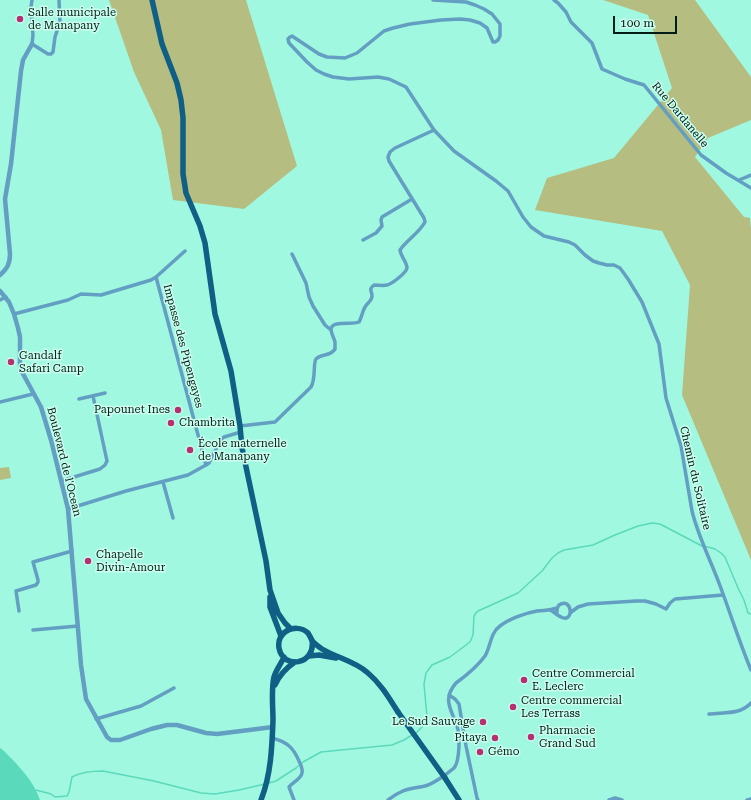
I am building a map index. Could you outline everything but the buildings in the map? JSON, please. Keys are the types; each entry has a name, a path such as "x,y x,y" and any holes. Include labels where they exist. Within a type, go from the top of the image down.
{"main road":[{"path":"152,0 162,44 177,83 181,100 183,118 183,174 186,193 200,226 205,243 215,314 231,371 244,456 266,561 270,590 270,607 282,636"},
{"path":"270,590 278,613 291,629"},
{"path":"312,640 313,648 309,656 303,661 291,662 284,657 280,651 280,639 284,633 294,628 302,629 308,634 316,645 323,650 360,666 374,678 387,694 459,800"},
{"path":"309,656 319,655 339,658 352,662"},
{"path":"261,800 264,794 271,761 274,677 284,657"},
{"path":"273,691 278,679 287,668 295,662"}],"street":[{"path":"0,275 5,271 10,262 3,199 11,164 23,60 32,44 33,35 30,7 32,0"},
{"path":"32,44 48,54 53,52 54,37 60,22 59,0"},
{"path":"331,330 332,326 336,323 353,324 359,322 364,308 371,301 372,298 370,290 372,287 374,285 386,286 406,272 406,264 400,250 425,222 388,157 390,152 395,148 434,130 406,87 389,79 378,77 349,79 324,74 306,62 288,40 292,36 327,57 345,58 357,52 384,31 410,24 460,19 480,23 487,28 493,42 498,40 500,36 500,24 492,14 484,9 466,2 433,0"},
{"name":"Rue Dardanelle","path":"554,0 566,12 571,22 592,43 602,69 644,85 701,154 726,173 751,188"},
{"name":"Chemin du Solitaire","path":"434,130 454,150 508,191 526,222 531,227 544,236 569,242 581,250 585,255 599,263 614,265 620,268 642,302 659,344 666,398 681,446 692,511 699,536 719,582 751,670"},
{"path":"739,180 751,175"},
{"path":"363,240 376,233 382,226 382,217 412,199"},
{"path":"14,314 68,300 81,294 101,295 151,280 185,251"},
{"path":"68,509 126,491 188,475 209,462 220,441 224,437 240,429 275,422 311,387 314,379 315,360 331,353 335,349 335,341 331,330 325,325 313,306 309,297 306,283 292,254"},
{"name":"Impasse des Pipengayes","path":"156,277 206,465"},
{"name":"Boulevard de l'Ocean","path":"0,291 12,307 20,337 20,365 22,372 41,407 62,481 70,518 81,665 86,699 96,719 111,740 120,740 167,725 217,734 272,727"},
{"path":"0,300 6,297"},
{"path":"79,399 105,393"},
{"path":"0,402 34,394"},
{"path":"62,481 100,469 107,461 93,396"},
{"path":"163,482 173,518"},
{"path":"19,611 16,591 36,585 38,582 33,562 72,551"},
{"path":"388,800 400,792 426,786 455,767 458,762 459,754 457,727 450,712 449,695 456,683 478,665 485,656 494,632 505,622 532,612 558,608 563,604 578,606 588,604 645,601 666,609 675,599 723,595"},
{"path":"568,605 570,614"},
{"path":"550,610 565,618 569,616 578,606"},
{"path":"558,608 558,614"},
{"path":"33,630 78,626"},
{"path":"96,719 141,706 174,688"},
{"path":"449,695 459,704 466,746 478,800"},
{"path":"709,714 742,710 751,703"},
{"path":"272,738 281,740 291,746 302,768 301,776 289,787 294,800"},
{"path":"609,800 615,798 622,800"},
{"path":"747,800 751,799"}],"shaded area":[{"path":"109,0 246,0 297,166 244,209 173,200 161,130 134,72"},
{"path":"603,0 695,0 751,77 751,120 708,138 695,157 744,217 750,218 751,560 682,395 690,285 662,231 535,210 547,178 614,158 672,88 648,15"},
{"path":"9,467 11,478 0,480 0,468"},
{"path":"0,748 24,773 40,800 0,800"}],"waterway":[{"path":"416,733 422,727 427,717 424,684 426,673 432,665 450,657 470,642 473,635 474,616 478,611 518,593 542,571 552,558 564,550 593,545 638,526 652,523 660,524 702,546 715,549 721,553 725,557 744,600 748,613 751,614"},
{"path":"269,783 276,781 303,762 321,752 392,745 412,735"},
{"path":"36,790 51,794 55,797 67,796 72,777 83,773 99,771 154,781 201,793 215,794 265,784"}],"place":[{"name":"Salle municipale de Manapany","path":"20,19"},
{"name":"Gandalf Safari Camp","path":"11,362"},
{"name":"Papounet Ines","path":"178,410"},
{"name":"Chambrita","path":"171,423"},
{"name":"École maternelle de Manapany","path":"190,450"},
{"name":"Chapelle Divin-Amour","path":"88,561"},
{"name":"Centre Commercial E. Leclerc","path":"524,680"},
{"name":"Centre commercial Les Terrass","path":"513,707"},
{"name":"Le Sud Sauvage","path":"483,722"},
{"name":"Pharmacie Grand Sud","path":"531,737"},
{"name":"Pitaya","path":"495,738"},
{"name":"Gémo","path":"480,752"}]}
